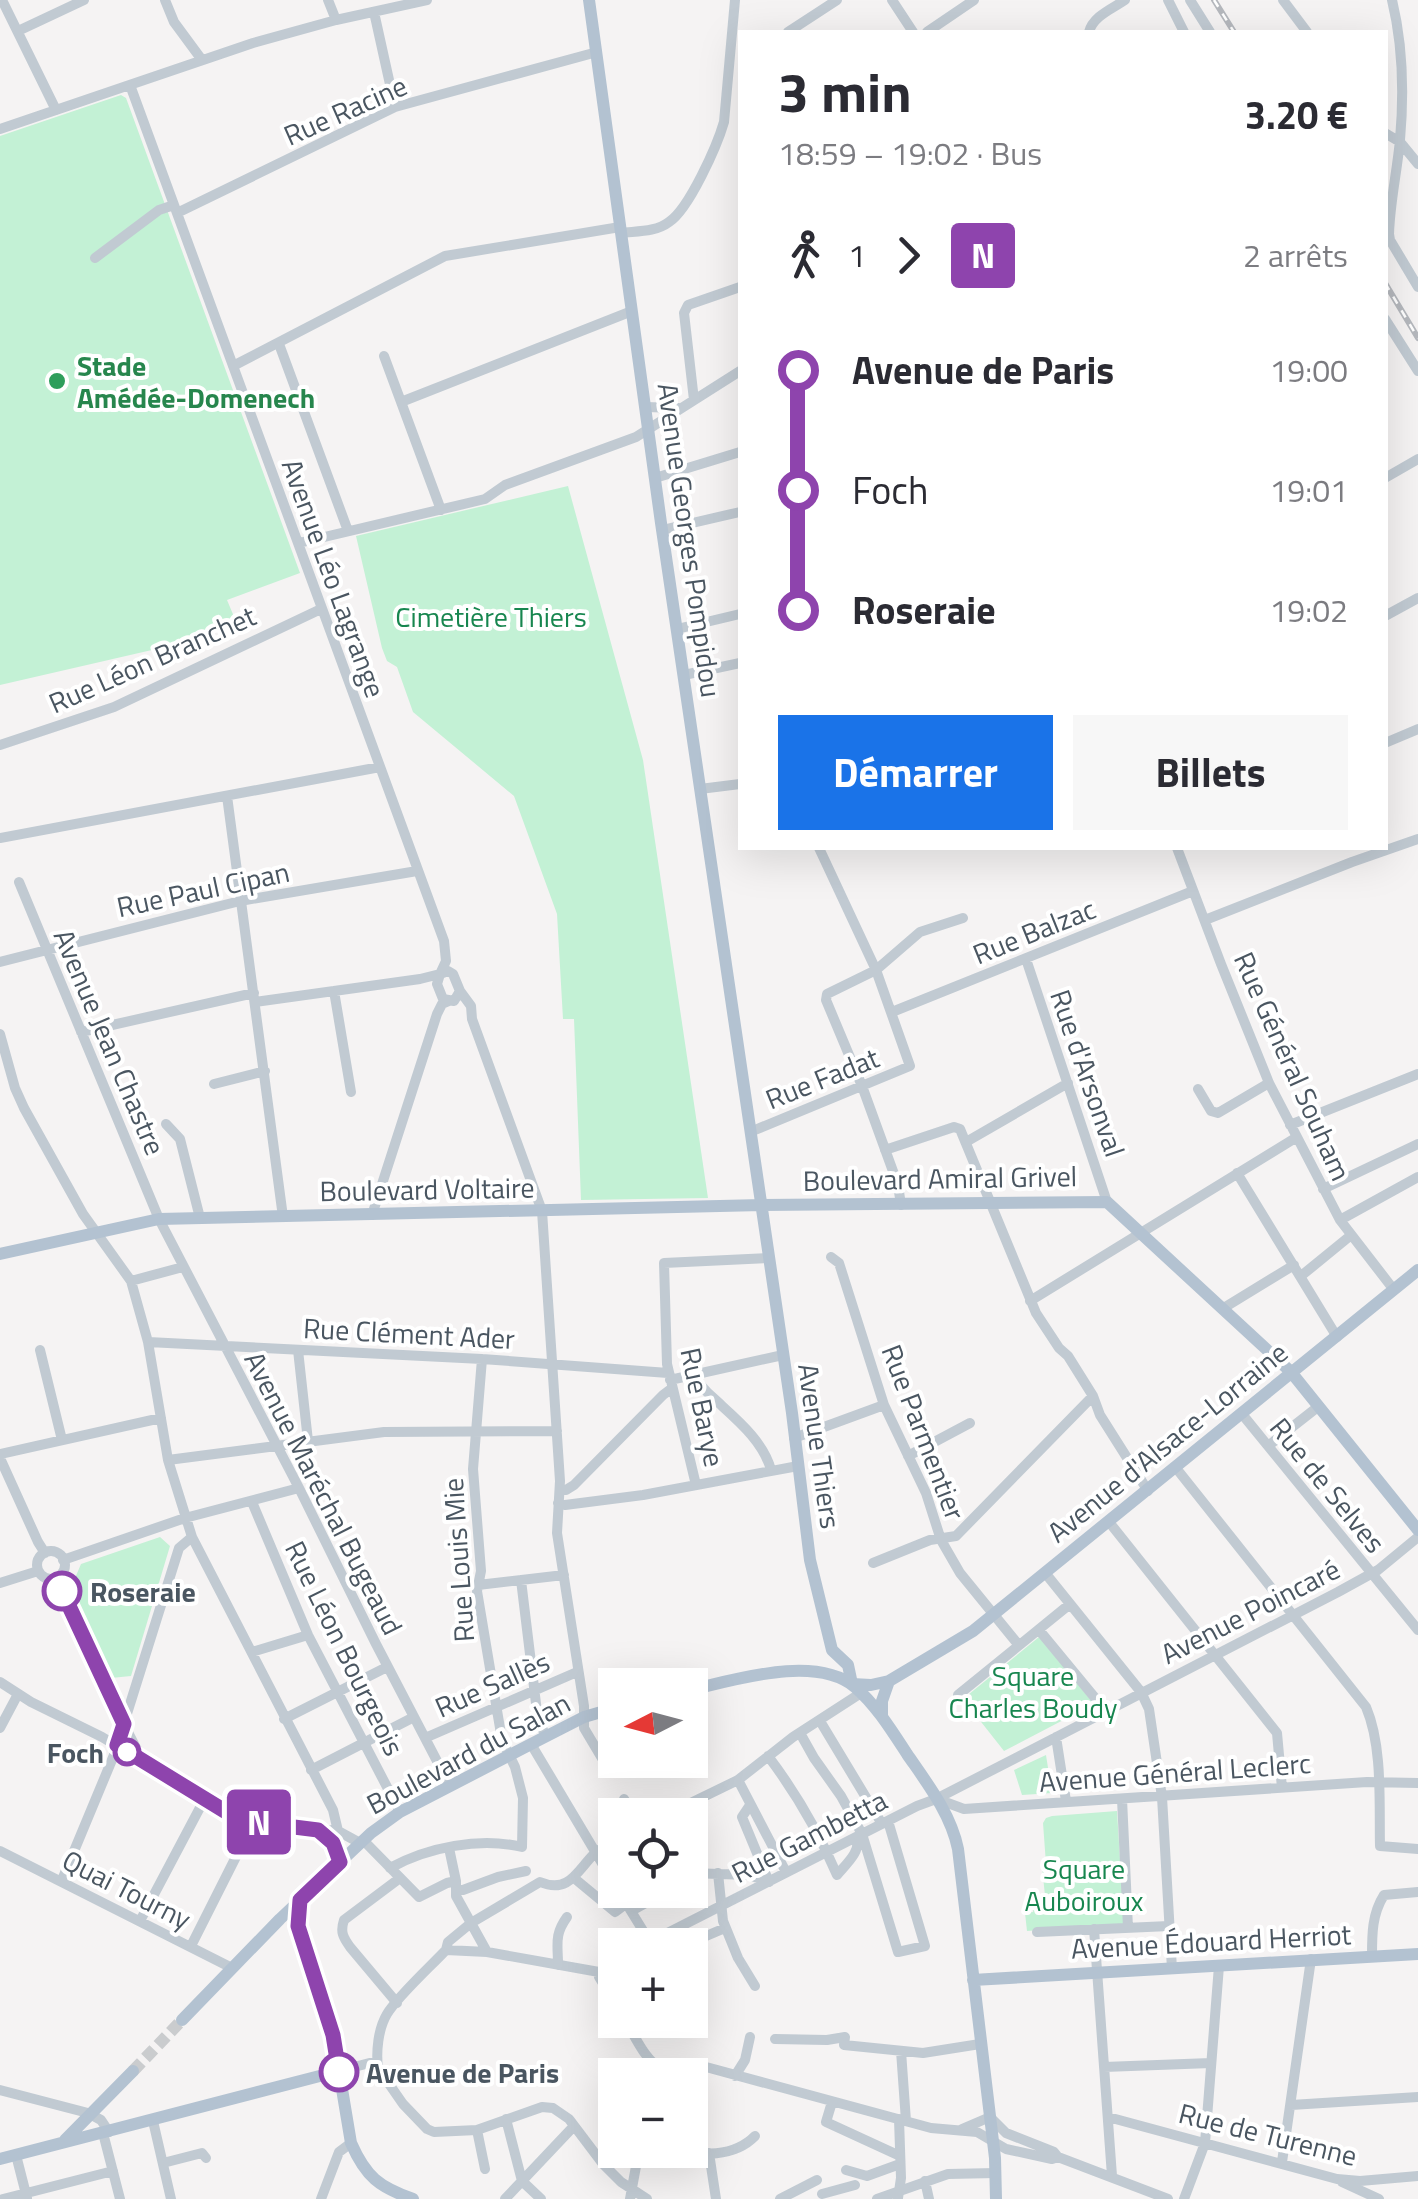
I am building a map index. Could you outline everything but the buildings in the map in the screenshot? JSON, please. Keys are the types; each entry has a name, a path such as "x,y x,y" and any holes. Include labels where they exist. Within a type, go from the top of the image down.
{"main road":[{"name":"Avenue Georges Pompidou","path":"589,0 676,629 762,1204"},
{"name":"Boulevard Amiral Grivel","path":"762,1204 1108,1202 1291,1372 1418,1534"},
{"name":"Boulevard Voltaire","path":"0,1254 159,1219 762,1204"},
{"name":"Avenue Thiers","path":"762,1204 809,1551 832,1650 848,1665 856,1689 882,1716 955,1834"},
{"name":"Avenue d'Alsace-Lorraine","path":"889,1681 946,1649 995,1614 1418,1270"},
{"path":"708,1686 779,1670 816,1673 856,1689 889,1681 882,1716"},
{"name":"Boulevard du Salan","path":"182,2020 300,1900 362,1841 400,1812 598,1712"},
{"path":"955,1834 996,2199"},
{"path":"300,1900 298,1926 333,2035 351,2143 377,2183 413,2199"},
{"name":"Avenue Édouard Herriot","path":"973,1980 1418,1954"},
{"name":"Avenue Édouard Herriot","path":"971,1964 1007,1976"},
{"path":"52,2146 71,2136 133,2071"},
{"path":"0,2160 339,2072"}],"street":[{"path":"2,0 56,110"},
{"path":"18,31 84,0"},
{"path":"165,0 174,22 202,60"},
{"path":"328,0 336,20"},
{"path":"0,128 202,60 336,20 427,0"},
{"path":"233,366 445,256 621,230 654,229 672,221 718,142 724,122 735,57 735,0"},
{"path":"791,30 837,0"},
{"path":"892,0 912,30"},
{"path":"930,30 974,0"},
{"path":"1089,30 1096,19 1126,0"},
{"path":"1168,0 1183,30"},
{"path":"1190,0 1209,30"},
{"path":"1283,0 1305,30"},
{"path":"1392,0 1401,64 1400,142 1390,240 1418,287"},
{"path":"374,12 395,108"},
{"name":"Rue Racine","path":"95,258 159,210 175,209 395,108 597,52"},
{"name":"Avenue Léo Lagrange","path":"130,85 417,871 451,954 443,977"},
{"path":"1388,135 1400,142 1418,164"},
{"path":"694,400 684,312 688,305 738,288"},
{"path":"401,402 632,311"},
{"path":"1388,324 1418,371"},
{"path":"279,344 348,532"},
{"path":"384,356 441,510"},
{"path":"298,543 485,499 505,484 648,430 738,372"},
{"path":"645,407 680,408"},
{"path":"656,478 738,453"},
{"path":"1388,476 1418,459"},
{"path":"662,530 738,512"},
{"path":"1388,614 1418,598"},
{"name":"Rue Léon Branchet","path":"0,745 114,706 321,609"},
{"path":"676,629 738,614"},
{"path":"684,676 738,662"},
{"path":"1388,741 1418,729"},
{"path":"0,838 380,767"},
{"path":"700,789 738,784"},
{"path":"227,796 283,1216"},
{"path":"1388,850 1418,839"},
{"path":"819,850 892,1012"},
{"name":"Rue Général Souham","path":"1178,850 1269,1083 1296,1138 1350,1236 1394,1290"},
{"path":"1206,920 1387,850"},
{"name":"Rue Paul Cipan","path":"0,962 240,901 417,871"},
{"name":"Avenue Jean Chastre","path":"19,882 159,1219"},
{"name":"Rue Balzac","path":"892,1012 1193,891"},
{"path":"901,1205 898,1185 826,1000 827,994 876,970 920,932 962,918"},
{"name":"Rue d'Arsonval","path":"1026,959 1108,1202"},
{"path":"81,1032 255,998 443,977"},
{"path":"443,977 440,995 454,998"},
{"path":"443,977 472,1019 542,1212 560,1489 558,1533 584,1728 598,1752"},
{"path":"334,991 351,1092"},
{"path":"372,1215 437,1014 444,1002 454,998"},
{"name":"Rue Fadat","path":"750,1132 910,1066 892,1012"},
{"path":"0,1034 14,1088 24,1108 95,1232 131,1281 148,1342 168,1460 192,1537 333,1810 338,1831"},
{"path":"214,1084 265,1071"},
{"path":"1290,1124 1418,1074"},
{"path":"966,1142 1068,1083"},
{"path":"1198,1089 1212,1111 1218,1113 1269,1083"},
{"path":"166,1124 180,1139 200,1218"},
{"path":"885,1150 954,1127 960,1129 1030,1301 1093,1396 1100,1414 1148,1490"},
{"path":"1030,1301 1296,1138"},
{"path":"1323,1189 1418,1144"},
{"path":"1237,1173 1337,1337"},
{"path":"1340,1220 1418,1178"},
{"name":"Avenue Maréchal Bugeaud","path":"159,1219 450,1786"},
{"path":"1301,1276 1350,1236"},
{"name":"Rue Parmentier","path":"831,1257 840,1263 884,1405 926,1493 941,1540 960,1573 1017,1642"},
{"name":"Rue Barye","path":"696,1485 670,1381 664,1263 768,1258"},
{"path":"1222,1308 1294,1265"},
{"path":"131,1281 184,1268"},
{"name":"Rue Clément Ader","path":"148,1342 552,1364 670,1381 783,1355"},
{"path":"40,1350 62,1440"},
{"path":"298,1350 308,1441"},
{"name":"Rue Louis Mie","path":"448,1848 492,1841 522,1846 522,1798 502,1740 476,1591 481,1572 473,1469 482,1359"},
{"path":"695,1376 751,1435 771,1470"},
{"path":"560,1489 574,1485 663,1395 670,1381"},
{"path":"872,1563 930,1540 956,1536 1093,1396"},
{"path":"794,1438 884,1405"},
{"path":"1268,1446 1319,1406"},
{"name":"Rue de Selves","path":"1242,1414 1418,1630"},
{"path":"45,1553 0,1456 161,1418"},
{"path":"908,1456 970,1423"},
{"path":"168,1460 384,1432 557,1431"},
{"path":"558,1503 642,1495 798,1466"},
{"path":"1176,1468 1366,1708 1371,1720 1378,1782 1380,1846 1418,1850"},
{"path":"63,1560 185,1518 299,1488"},
{"name":"Rue Léon Bourgeois","path":"252,1502 308,1635 400,1812"},
{"path":"1109,1522 1276,1733 1282,1788"},
{"name":"Avenue Poincaré","path":"936,1799 1371,1573 1418,1534"},
{"path":"62,1880 117,1745 177,1552 192,1537"},
{"path":"45,1553 58,1553 63,1560 64,1568 56,1578 44,1578 38,1571 37,1562 45,1553"},
{"path":"0,1583 38,1571"},
{"path":"478,1584 564,1574"},
{"path":"1046,1574 1141,1692 1148,1710 1162,1797 1172,1969"},
{"path":"56,1578 124,1724 147,1764"},
{"path":"521,1580 538,1720 546,1736"},
{"path":"958,1695 1070,1604"},
{"path":"1039,1630 1105,1710"},
{"path":"252,1652 308,1635"},
{"path":"284,1719 388,1667"},
{"name":"Rue Sallès","path":"425,1738 577,1672"},
{"path":"0,1682 117,1745 228,1813 254,1821 338,1831 362,1841 419,1897 457,1885"},
{"path":"701,1798 738,1780 820,1721 856,1689"},
{"path":"0,1728 18,1694"},
{"path":"311,1770 414,1717"},
{"path":"800,1733 841,1796 860,1836 898,1952 925,1946 885,1823 820,1721"},
{"path":"1056,1736 1066,1801"},
{"path":"531,1744 598,1857"},
{"path":"768,1756 784,1776 837,1876 856,1852 860,1836"},
{"path":"738,1780 786,1872"},
{"name":"Avenue Général Leclerc","path":"936,1799 964,1809 1378,1782 1418,1783"},
{"path":"1122,1798 1128,1928"},
{"name":"Rue Gambetta","path":"677,1928 936,1799"},
{"path":"140,1921 204,1800"},
{"path":"750,1805 742,1816 768,1882"},
{"path":"955,1834 964,1809"},
{"path":"190,1946 254,1821"},
{"path":"318,1830 333,1843 340,1862"},
{"path":"390,1868 448,1848 456,1896 487,1952"},
{"name":"Quai Tourny","path":"0,1850 232,1968"},
{"path":"598,1850 574,1878 547,1886 540,1882 471,1923 448,1942 446,1950 387,2014 377,2062 390,2086 434,2132 477,2130 546,2107 559,2111 631,2194 647,2199"},
{"path":"457,1885 463,1890 526,1871"},
{"path":"708,1873 749,1875 768,1882"},
{"path":"718,1873 725,1928 755,1986"},
{"path":"397,2003 350,1947 342,1928 344,1920 400,1878"},
{"path":"574,1878 598,1898"},
{"path":"1372,1956 1372,1931 1384,1895 1418,1892"},
{"path":"558,1964 557,1937 567,1918"},
{"path":"1038,1932 1169,1926"},
{"path":"708,1935 725,1928"},
{"path":"1094,1930 1112,2176"},
{"path":"446,1950 487,1952 598,1972"},
{"path":"1282,2162 1311,1959"},
{"path":"1184,2199 1205,2143 1219,1966"},
{"path":"735,2076 750,2037"},
{"path":"775,2039 844,2041 923,2052 980,2044"},
{"path":"899,2196 903,2120 900,2051"},
{"path":"339,2072 377,2062"},
{"path":"1104,2067 1211,2064"},
{"path":"708,2068 931,2128 991,2128 1112,2176 1149,2195 1168,2199"},
{"path":"0,2090 101,2120 120,2199"},
{"path":"1291,2105 1418,2097"},
{"path":"832,2102 826,2122 900,2160"},
{"name":"Rue de Turenne","path":"1108,2117 1337,2178 1360,2181 1418,2176"},
{"path":"506,2119 522,2181 541,2199"},
{"path":"153,2121 171,2199"},
{"path":"505,2199 574,2126"},
{"path":"961,2129 978,2132 991,2128"},
{"path":"991,2128 1006,2149 1058,2157"},
{"path":"477,2130 485,2169"},
{"path":"716,2199 710,2153 737,2150 755,2136"},
{"path":"321,2199 340,2152 351,2143"},
{"path":"163,2163 202,2153 206,2158"},
{"path":"16,2156 26,2196"},
{"path":"846,2170 867,2176 900,2160"},
{"path":"631,2194 636,2168"},
{"path":"2,2199 114,2171"},
{"path":"877,2199 899,2196 925,2181 948,2174 996,2173"},
{"path":"1337,2178 1378,2199"},
{"path":"780,2199 816,2180"},
{"path":"925,2181 929,2199"},
{"path":"822,2194 855,2185"}],"green space":[{"path":"121,95 126,98 300,573 227,600 235,619 208,632 204,638 0,685 0,136"},
{"name":"Cimetière Thiers","path":"568,486 643,760 708,1198 581,1200 574,1019 563,1019 557,914 514,796 413,712 397,667 387,661 382,648 356,536"},
{"path":"160,1537 170,1546 131,1676 111,1678 70,1590 81,1564"},
{"name":"Square Charles Boudy","path":"1039,1637 1094,1704 1004,1751 963,1699"},
{"path":"1046,1755 1052,1793 1022,1795 1014,1770"},
{"name":"Square Auboiroux","path":"1117,1811 1124,1924 1027,1931 1025,1913 1033,1912 1034,1906 1046,1905 1042,1867 1046,1864 1046,1818"}],"tunnel":[{"path":"133,2071 182,2020"}],"railway":[{"path":"1214,0 1233,30"},
{"path":"1388,288 1418,338"}],"bus line":[{"name":"N","path":"62,1591 124,1724 117,1745 228,1813 270,1824 318,1830 333,1843 340,1862 300,1900 298,1926 333,2035 339,2072"}],"place":[{"name":"Stade Amédée-Domenech","path":"57,381"},
{"name":"Roseraie","path":"62,1591"},
{"name":"Foch","path":"127,1752"},
{"name":"Avenue de Paris","path":"339,2072"}]}
